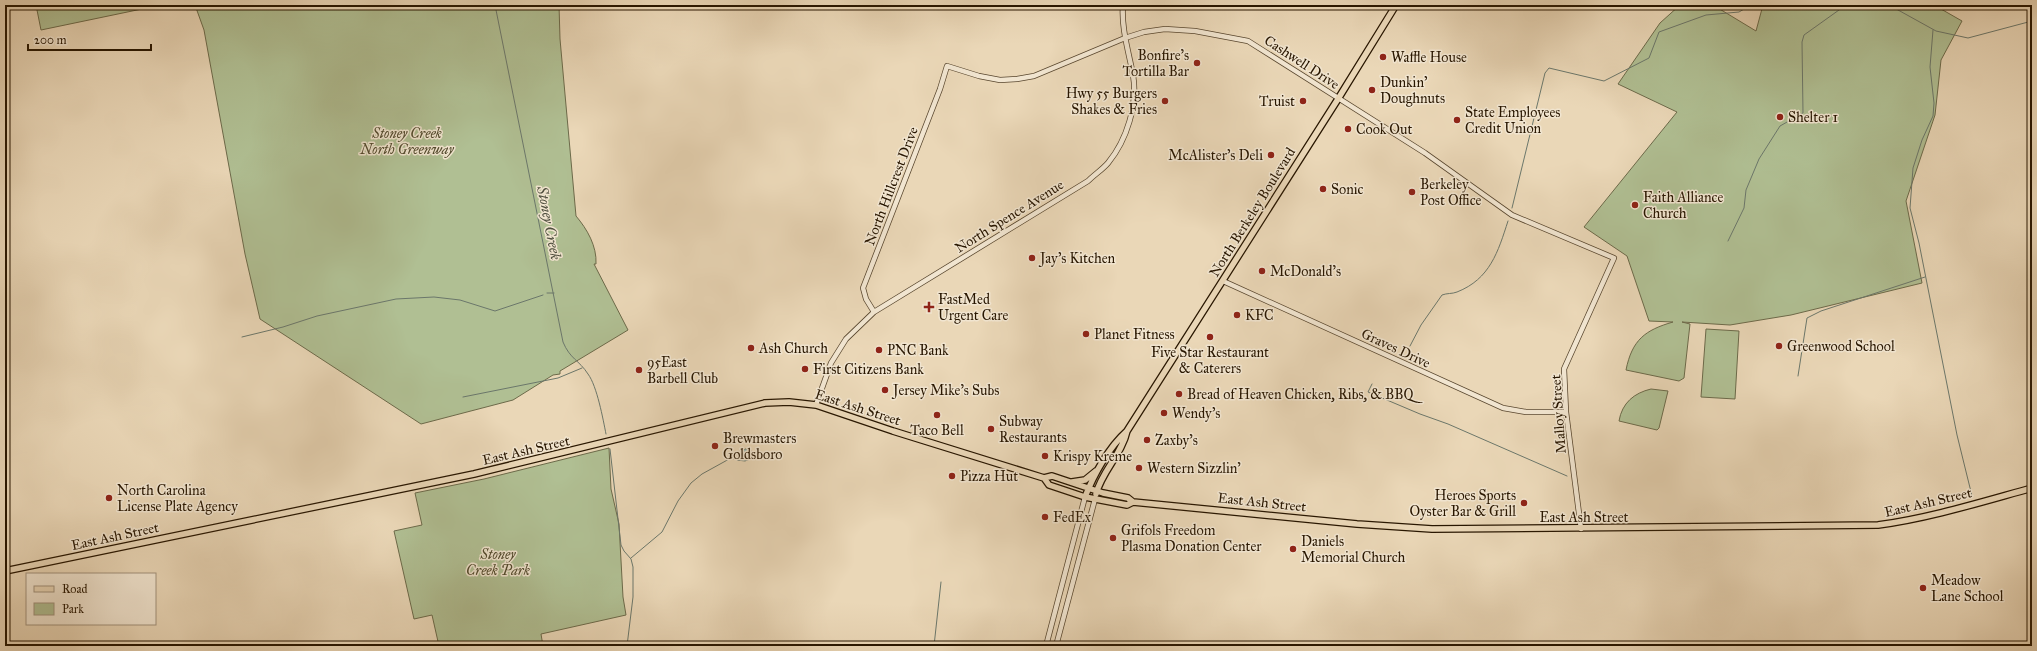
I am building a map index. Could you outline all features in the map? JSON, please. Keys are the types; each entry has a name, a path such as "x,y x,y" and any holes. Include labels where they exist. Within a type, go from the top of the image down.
{"main road":[{"name":"North Berkeley Boulevard","path":"1085,497 1099,468 1119,438 1127,431 1396,5"},
{"name":"East Ash Street","path":"5,571 474,474 765,403 789,402 816,405 898,433 1044,478 1052,476 1088,489 1128,498 1133,502"},
{"name":"North Berkeley Boulevard","path":"1095,498 1101,479 1125,441 1127,431"},
{"path":"1070,482 1085,480 1099,468"},
{"name":"East Ash Street","path":"1044,478 1049,485 1085,497 1128,504 1133,502 1432,529 1581,529 1878,525 1903,522 2032,488"}],"street":[{"name":"North Spence Avenue","path":"816,405 831,363 846,339 874,312 1088,181 1108,163 1121,142 1131,115 1133,78 1125,38 1123,5"},
{"name":"Cashwell Drive","path":"947,66 1000,80 1017,79 1034,76 1125,38 1144,32 1171,29 1196,31 1248,41 1425,153 1512,215 1614,258"},
{"name":"North Hillcrest Drive","path":"874,312 866,299 863,288 938,94 947,66"},
{"name":"Malloy Street","path":"1581,529 1566,412 1564,369 1614,258"},
{"name":"Graves Drive","path":"1223,281 1503,408 1526,412 1566,412"},
{"path":"1046,646 1085,497"},
{"path":"1056,646 1095,498"}],"green space":[{"path":"36,5 161,5 41,30"},
{"name":"Stoney Creek North Greenway","path":"195,5 559,5 560,39 576,216 584,226 593,244 596,257 596,264 594,264 628,330 560,371 560,374 553,375 513,400 421,424 260,319 245,254 204,30"},
{"path":"1680,5 1713,5 1756,31 1763,5 1934,5 1962,21 1941,60 1935,115 1906,201 1922,283 1791,315 1730,325 1682,322 1690,324 1684,378 1679,381 1626,370 1632,351 1641,338 1647,333 1663,325 1673,322 1649,321 1627,256 1584,227 1677,112 1618,84 1660,23"},
{"path":"1706,329 1739,331 1735,399 1701,397"},
{"path":"1651,389 1668,391 1659,428 1657,430 1619,421 1626,404 1634,396"},
{"name":"Stoney Creek Park","path":"609,448 611,489 619,524 623,597 626,615 541,634 543,646 439,646 432,615 414,619 394,531 422,525 415,493 484,479"}],"water":[{"path":"748,449 754,453 753,458 745,461 737,460 741,452"}],"waterway":[{"name":"Stoney Creek","path":"495,5 563,342 572,356 585,369 591,379 599,403 606,434"},
{"path":"1512,208 1545,73 1549,68 1604,81 1649,58 1659,32 1706,15 1739,12 1751,5"},
{"path":"1728,241 1744,208 1746,190 1759,159 1780,126 1803,113 1802,42 1804,35 1846,5"},
{"path":"1889,5 1936,31 1968,38 2032,21"},
{"path":"1933,30 1930,67 1934,103 1933,116 1922,140 1913,168 1910,208 1919,243 1957,435 1972,496"},
{"path":"1410,346 1421,325 1442,295 1455,293 1477,280 1485,272 1496,254 1508,221"},
{"path":"1798,376 1807,318 1821,311 1925,277"},
{"name":"Stoney Creek","path":"547,293 554,293"},
{"path":"242,337 283,327 317,316 396,299 434,297 460,300 495,311 543,295"},
{"path":"463,397 558,378 582,368"},
{"path":"1372,384 1368,392 1448,424 1567,476"},
{"name":"Stoney Creek","path":"610,449 621,545 631,559 633,567 633,597 627,646"},
{"path":"631,558 662,532 678,501 691,483 702,474 731,458 738,460"},
{"path":"934,646 941,582"}],"place":[{"name":"Waffle House","path":"1383,57"},
{"name":"Bonfire's Tortilla Bar","path":"1197,63"},
{"name":"Dunkin' Doughnuts","path":"1372,90"},
{"name":"Hwy 55 Burgers Shakes & Fries","path":"1165,101"},
{"name":"Truist","path":"1303,101"},
{"name":"Shelter 1","path":"1780,117"},
{"name":"State Employees Credit Union","path":"1457,120"},
{"name":"Cook Out","path":"1348,129"},
{"name":"McAlister's Deli","path":"1271,155"},
{"name":"Sonic","path":"1323,189"},
{"name":"Berkeley Post Office","path":"1412,192"},
{"name":"Faith Alliance Church","path":"1635,205"},
{"name":"Jay’s Kitchen","path":"1032,258"},
{"name":"McDonald's","path":"1262,271"},
{"name":"FastMed Urgent Care","path":"929,307"},
{"name":"KFC","path":"1237,315"},
{"name":"Planet Fitness","path":"1086,334"},
{"name":"Five Star Restaurant & Caterers","path":"1210,337"},
{"name":"Greenwood School","path":"1779,346"},
{"name":"Ash Church","path":"751,348"},
{"name":"PNC Bank","path":"879,350"},
{"name":"First Citizens Bank","path":"805,369"},
{"name":"95East Barbell Club","path":"639,370"},
{"name":"Jersey Mike's Subs","path":"885,390"},
{"name":"Bread of Heaven Chicken, Ribs, & BBQ","path":"1179,394"},
{"name":"Wendy's","path":"1164,413"},
{"name":"Taco Bell","path":"937,415"},
{"name":"Subway Restaurants","path":"991,429"},
{"name":"Zaxby's","path":"1147,440"},
{"name":"Brewmasters Goldsboro","path":"715,446"},
{"name":"Krispy Kreme","path":"1045,456"},
{"name":"Western Sizzlin'","path":"1139,468"},
{"name":"Pizza Hut","path":"952,476"},
{"name":"North Carolina License Plate Agency","path":"109,498"},
{"name":"Heroes Sports Oyster Bar & Grill","path":"1524,503"},
{"name":"FedEx","path":"1045,517"},
{"name":"Grifols Freedom Plasma Donation Center","path":"1113,538"},
{"name":"Daniels Memorial Church","path":"1293,549"},
{"name":"Meadow Lane School","path":"1923,588"}]}
